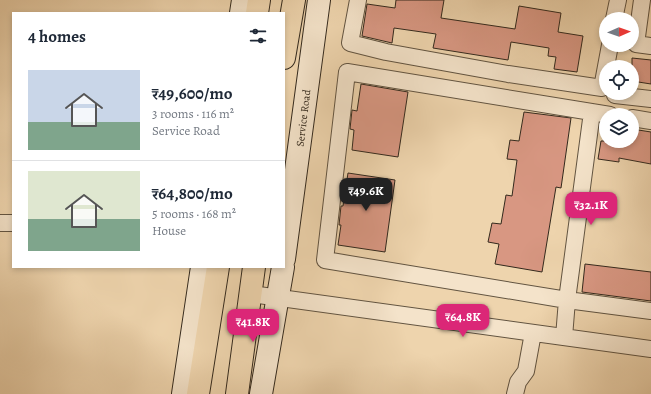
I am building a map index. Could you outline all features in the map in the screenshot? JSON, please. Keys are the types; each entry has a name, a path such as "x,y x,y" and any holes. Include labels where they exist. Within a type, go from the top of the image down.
{"main road":[{"path":"257,12 259,0"},
{"path":"285,52 294,0"},
{"path":"198,394 218,268"},
{"path":"237,394 254,268"}],"street":[{"path":"241,12 244,0"},
{"name":"Service Road","path":"285,253 319,0"},
{"path":"358,0 350,43 386,52 508,74 602,88 609,52"},
{"path":"615,12 618,0"},
{"path":"642,0 636,44 651,46"},
{"path":"599,113 347,72 325,260 567,300 651,311"},
{"path":"639,98 651,100"},
{"path":"564,337 567,300 592,112"},
{"path":"639,119 651,121"},
{"path":"0,223 12,223"},
{"path":"183,394 202,268"},
{"path":"262,394 283,268"},
{"path":"251,294 651,349"},
{"path":"515,394 518,382 526,371 533,333"}],"building":[{"path":"396,0 444,0 441,18 515,29 519,6 561,13 558,32 583,36 577,72 554,69 556,57 548,56 549,48 511,42 508,60 433,48 436,34 394,28 392,43 362,36 367,4 395,8"},
{"path":"632,58 651,60 651,84 639,82 639,60 632,60"},
{"path":"361,84 408,92 398,157 352,150 354,130 350,129 352,110 357,111"},
{"path":"524,112 571,118 561,188 556,187 542,272 495,264 499,244 488,242 492,223 501,224 506,195 512,196 517,160 507,159 510,140 519,141"},
{"path":"639,130 651,132 651,164 619,158 619,162 598,159 600,148 639,148"},
{"path":"348,173 395,180 385,252 338,245 341,225 339,225 341,206 343,206"},
{"path":"585,264 651,272 651,301 582,292"}]}
